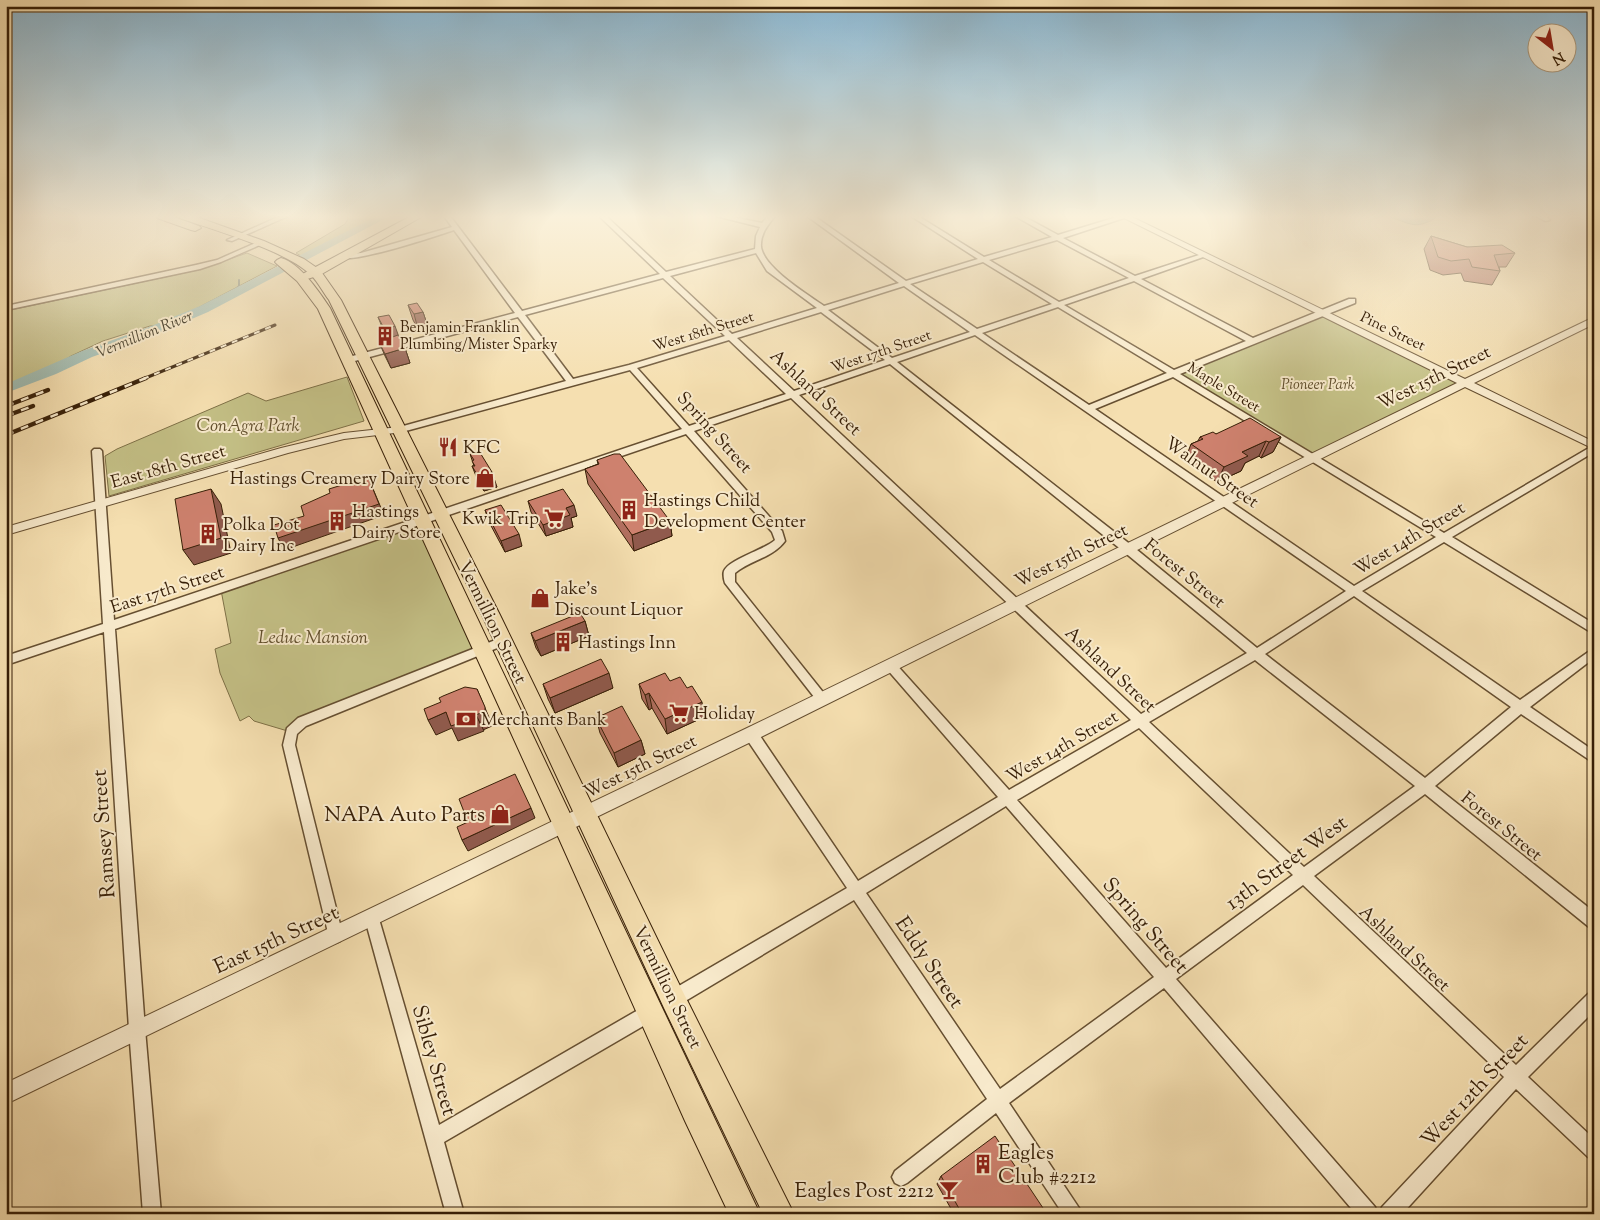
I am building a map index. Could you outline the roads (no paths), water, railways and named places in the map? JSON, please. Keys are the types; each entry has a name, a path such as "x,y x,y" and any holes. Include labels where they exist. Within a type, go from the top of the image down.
{"highway":[{"name":"Vermillion Street","path":"305,273 355,358 574,818 673,999 779,1214"},
{"name":"Vermillion Street","path":"574,818 650,1013 745,1214"}],"street":[{"path":"6,308 173,273"},
{"path":"490,273 571,382"},
{"name":"Ashland Street","path":"663,273 1594,1151"},
{"path":"355,358 673,273"},
{"name":"Forest Street","path":"775,273 892,362 1127,548 1256,654 1425,786 1594,922"},
{"name":"Walnut Street","path":"890,273 1225,500 1594,758"},
{"name":"West 18th Street","path":"390,431 632,367 941,273"},
{"name":"Maple Street","path":"1007,273 1176,373 1594,630"},
{"path":"1123,273 1254,342"},
{"name":"West 17th Street","path":"432,518 1152,273"},
{"name":"Pine Street","path":"1241,273 1594,447"},
{"path":"1089,408 1352,301"},
{"name":"West 15th Street","path":"574,818 822,699 1594,320"},
{"name":"Spring Street","path":"632,367 777,531 780,541 772,549 738,564 730,572 730,583 822,699"},
{"name":"East 18th Street","path":"6,532 285,450 344,436 390,431"},
{"name":"West 14th Street","path":"434,1138 856,891 1006,799 1256,654 1354,591 1594,447"},
{"name":"Ramsey Street","path":"97,451 108,627 152,1214"},
{"name":"East 17th Street","path":"6,661 432,518"},
{"path":"335,936 289,745 291,732 302,722 493,646"},
{"name":"13th Street West","path":"901,1177 998,1101 1425,786 1520,707 1594,652"},
{"name":"Spring Street","path":"890,665 1165,978 1368,1214"},
{"name":"Eddy Street","path":"750,734 1074,1214"},
{"name":"East 15th Street","path":"6,1094 137,1029 372,919 574,818"},
{"name":"Sibley Street","path":"372,919 455,1214"},
{"name":"West 12th Street","path":"1389,1214 1516,1077 1594,1000"}],"waterway":[{"name":"Vermillion River","path":"6,389 87,354 154,330 204,309 272,273"},
{"name":"Vermillion River","path":"234,292 239,286 239,280"}],"railway":[{"path":"143,379 275,325"},
{"path":"6,435 146,378"},
{"path":"6,406 48,390"},
{"path":"6,416 33,406"}],"place":[{"name":"Benjamin Franklin Plumbing/Mister Sparky","path":"385,336"},
{"name":"KFC","path":"448,447"},
{"name":"Hastings Creamery Dairy Store","path":"485,478"},
{"name":"Hastings Child Development Center","path":"629,510"},
{"name":"Kwik Trip","path":"554,518"},
{"name":"Hastings Dairy Store","path":"337,521"},
{"name":"Polka Dot Dairy Inc","path":"208,534"},
{"name":"Jake's Discount Liquor","path":"540,598"},
{"name":"Hastings Inn","path":"563,642"},
{"name":"Holiday","path":"679,713"},
{"name":"Merchants Bank","path":"466,719"},
{"name":"NAPA Auto Parts","path":"500,814"},
{"name":"Eagles Club #2212","path":"983,1164"},
{"name":"Eagles Post 2212","path":"949,1190"}],"park label":[{"name":"Pioneer Park","path":"1318,384"},
{"name":"ConAgra Park","path":"248,425"},
{"name":"Leduc Mansion","path":"313,637"}]}
